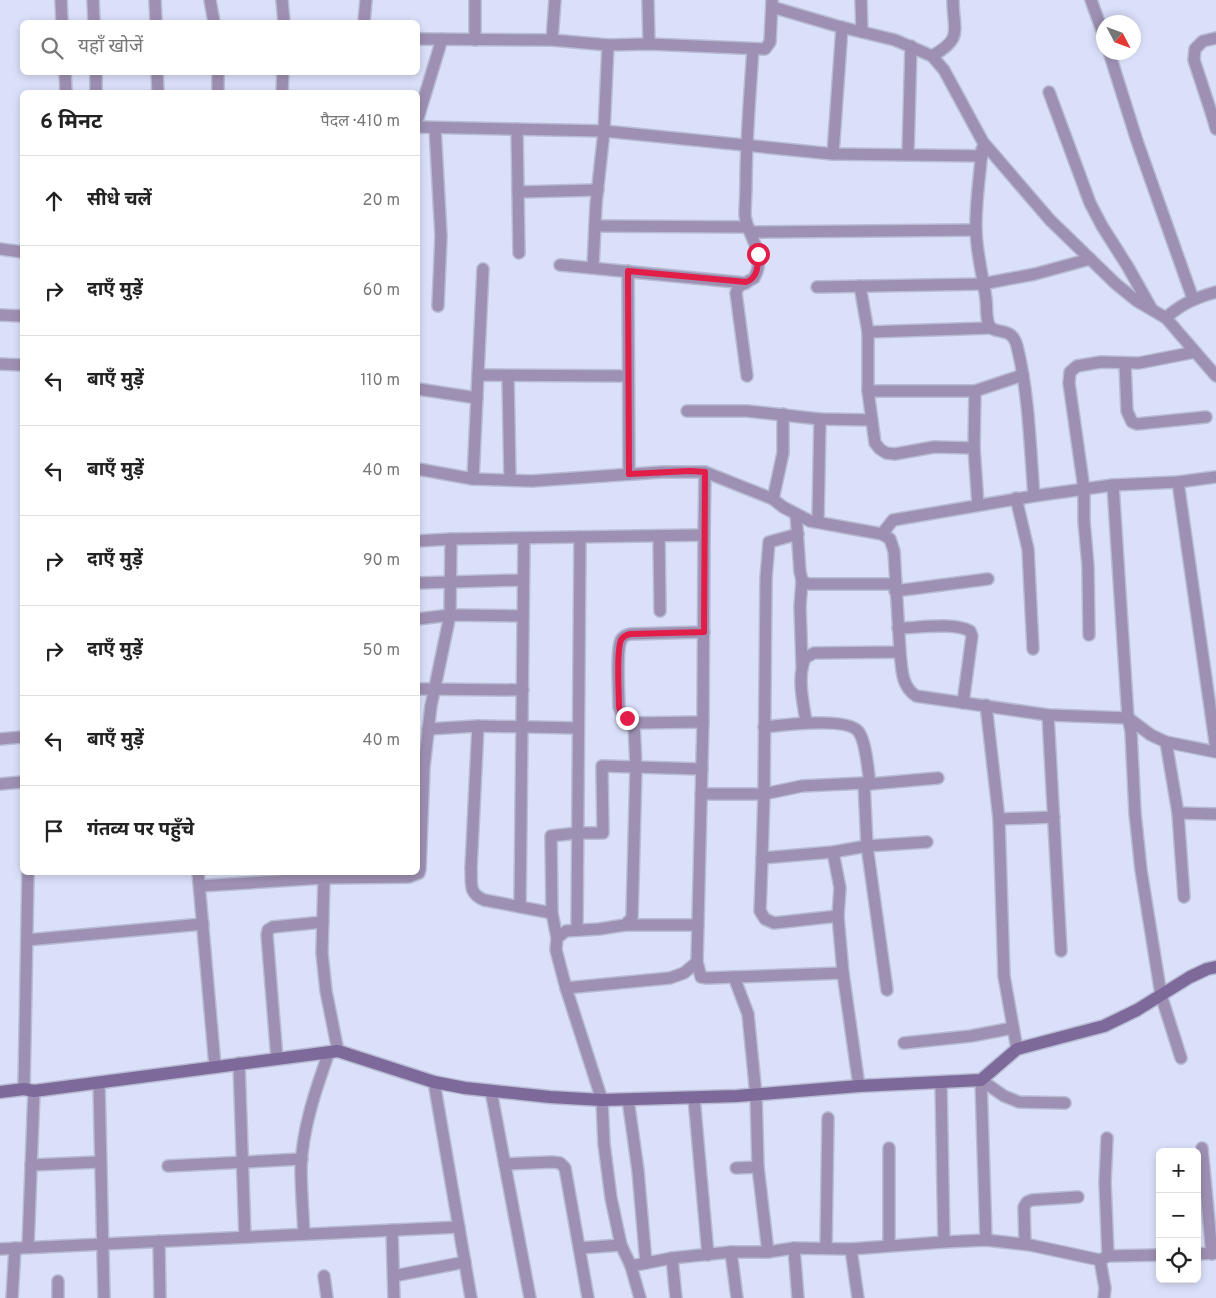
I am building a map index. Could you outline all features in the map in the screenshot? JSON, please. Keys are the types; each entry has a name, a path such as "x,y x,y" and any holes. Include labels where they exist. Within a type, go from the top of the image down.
{"street":[{"path":"61,0 62,20"},
{"path":"93,0 94,20"},
{"path":"155,0 156,20"},
{"path":"210,0 214,20"},
{"path":"282,0 284,20"},
{"path":"364,20 366,0"},
{"path":"474,40 475,0"},
{"path":"552,40 555,0"},
{"path":"648,0 648,44"},
{"path":"862,0 862,32"},
{"path":"932,56 949,46 954,40 953,0"},
{"path":"1091,0 1096,15"},
{"path":"420,39 552,40 608,45 648,44 765,49 769,45 772,4 842,27 911,46 932,56 944,70 982,142 1050,220 1137,301 1166,318 1216,376"},
{"path":"833,154 842,27"},
{"path":"1215,121 1194,60 1195,49 1204,41 1216,38"},
{"path":"420,111 442,39"},
{"path":"593,267 604,131 608,45"},
{"path":"908,154 911,46"},
{"path":"746,376 736,293 738,287 754,278 758,264 756,245 745,212 746,146 753,49"},
{"path":"1112,60 1192,299"},
{"path":"65,75 66,90"},
{"path":"96,75 96,90"},
{"path":"157,75 158,90"},
{"path":"218,75 218,90"},
{"path":"282,90 283,75"},
{"path":"1049,92 1090,203 1152,310"},
{"path":"420,127 604,131 833,154 982,156"},
{"path":"435,128 441,236 438,306"},
{"path":"517,130 519,253"},
{"path":"982,142 976,230 982,284 990,328"},
{"path":"518,192 598,190"},
{"path":"595,226 750,230 976,230"},
{"path":"0,249 20,252"},
{"path":"817,287 982,284 1035,274 1090,259"},
{"path":"560,265 746,282"},
{"path":"472,479 483,269"},
{"path":"628,271 629,474"},
{"path":"860,286 868,332 868,391 875,443 880,449 895,454 934,447 974,448"},
{"path":"1166,318 1174,309 1192,299 1216,292"},
{"path":"0,315 20,316"},
{"path":"868,332 990,328 1009,332 1016,343 1023,375 1034,496"},
{"path":"1089,635 1084,489 1068,383 1070,372 1077,366 1101,362 1139,364 1195,352"},
{"path":"1125,363 1127,411 1132,422 1137,424 1206,417"},
{"path":"0,364 20,365"},
{"path":"478,375 628,376"},
{"path":"868,391 975,391 1023,375"},
{"path":"508,376 510,480"},
{"path":"420,389 477,398"},
{"path":"975,391 974,448 978,505"},
{"path":"687,411 747,411 820,419 872,420"},
{"path":"773,499 783,453 783,414"},
{"path":"818,522 820,419"},
{"path":"420,469 472,479 532,481 629,474 705,472 773,499 810,521 882,534 890,540 894,551 900,652 904,681 908,691 916,696 1048,715 1128,718 1151,735 1166,742 1216,750 1178,482"},
{"path":"705,472 703,722 697,962 701,977 843,973"},
{"path":"882,534 893,520 1016,498 1084,489 1178,482 1216,477"},
{"path":"1113,486 1128,718 1131,731 1135,813 1141,870 1160,995 1181,1058"},
{"path":"1016,498 1028,549 1033,649"},
{"path":"796,514 802,580 800,608 801,680 806,722"},
{"path":"798,534 769,542 766,578 764,794 760,911 765,920 774,923 838,916"},
{"path":"420,541 704,535"},
{"path":"659,536 660,611"},
{"path":"577,930 577,728 580,537"},
{"path":"520,907 524,538"},
{"path":"420,869 421,768 450,615 451,539"},
{"path":"802,580 807,584 895,588 988,579"},
{"path":"420,582 450,583 523,580"},
{"path":"420,619 450,615 523,616"},
{"path":"898,628 954,626 970,631 972,636 963,703"},
{"path":"703,722 634,723 622,714 619,707 619,652 621,638 630,634 704,632"},
{"path":"802,666 805,658 814,653 900,652"},
{"path":"420,689 523,690"},
{"path":"986,705 999,819 1004,976 1017,1049"},
{"path":"1048,715 1061,952"},
{"path":"764,727 806,722 851,726 858,731 862,739 867,783 867,846 887,990"},
{"path":"625,925 632,918 633,908 636,767 634,723"},
{"path":"428,729 478,726 577,728"},
{"path":"478,726 471,868 472,891 475,896 484,900 552,913"},
{"path":"0,739 20,737"},
{"path":"1166,742 1178,813 1184,897"},
{"path":"640,1298 631,1266 621,1245 610,1189 604,1144 602,1100 566,988 556,950 557,938 552,913 551,836 603,833 602,766 702,770"},
{"path":"701,794 764,794 802,786 938,778"},
{"path":"0,784 20,782"},
{"path":"1178,813 1216,814"},
{"path":"999,819 1054,817"},
{"path":"762,858 833,852 867,846 926,842"},
{"path":"833,852 840,888 838,916 843,973 859,1086"},
{"path":"28,875 27,940 31,1165 28,1247"},
{"path":"198,875 215,1066"},
{"path":"200,886 324,878 409,877 414,875"},
{"path":"304,1234 302,1159 304,1142 315,1090 334,1052 322,953 324,878"},
{"path":"277,1058 266,935 268,930 274,927 323,922"},
{"path":"27,940 203,924"},
{"path":"557,938 566,931 625,925 698,925"},
{"path":"566,988 670,978 684,973 697,962"},
{"path":"0,1092 99,1083 215,1066 334,1052 434,1082 491,1091 602,1100 756,1095 859,1086 981,1080 1017,1049 1104,1026 1137,1010 1190,977 1216,967"},
{"path":"734,977 748,1014 756,1095 758,1167 768,1252"},
{"path":"904,1043 971,1036 1014,1028"},
{"path":"240,1063 244,1237"},
{"path":"981,1080 1004,1096 1019,1102 1065,1102"},
{"path":"981,1080 986,1240"},
{"path":"434,1082 471,1298"},
{"path":"99,1083 104,1298"},
{"path":"941,1083 944,1242"},
{"path":"491,1091 530,1298"},
{"path":"694,1098 708,1255"},
{"path":"628,1099 638,1170 646,1263"},
{"path":"826,1248 828,1118"},
{"path":"1104,1298 1107,1138"},
{"path":"889,1148 889,1245"},
{"path":"1201,1254 1214,1253 1202,1148"},
{"path":"168,1166 302,1159"},
{"path":"31,1165 100,1162"},
{"path":"505,1164 552,1162 560,1163 566,1168 588,1298"},
{"path":"736,1168 758,1167"},
{"path":"1025,1244 1024,1207 1027,1202 1032,1200 1078,1197"},
{"path":"0,1249 459,1227"},
{"path":"392,1230 394,1298"},
{"path":"631,1266 672,1258 731,1252 768,1252 794,1248 851,1249 986,1240 1025,1244 1104,1258 1156,1255"},
{"path":"159,1241 160,1298"},
{"path":"580,1248 621,1245"},
{"path":"12,1298 15,1248"},
{"path":"794,1248 798,1298"},
{"path":"851,1249 858,1298"},
{"path":"731,1252 737,1298"},
{"path":"672,1258 676,1298"},
{"path":"394,1276 465,1262"},
{"path":"324,1276 327,1298"},
{"path":"58,1281 58,1298"}],"route":[{"path":"627,718 622,714 619,707 619,652 621,638 630,634 704,632 705,472 629,474 628,271 746,282 751,281 756,274 758,254"}]}
